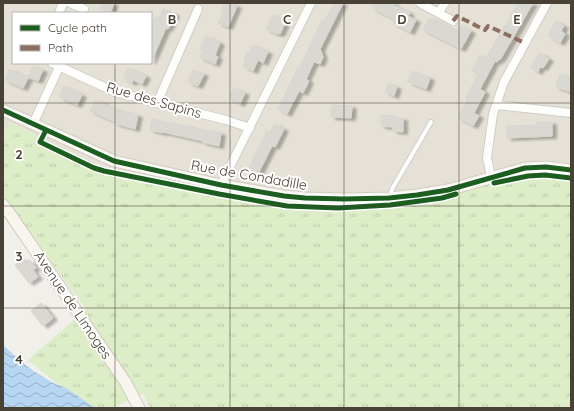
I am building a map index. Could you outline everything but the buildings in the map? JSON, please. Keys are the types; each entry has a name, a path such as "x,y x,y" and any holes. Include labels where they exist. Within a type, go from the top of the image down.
{"street":[{"path":"70,3 84,8"},
{"path":"221,185 311,3"},
{"path":"420,3 453,21"},
{"path":"438,13 444,3"},
{"path":"491,177 487,158 493,114 504,82 547,3"},
{"path":"157,103 198,9"},
{"path":"33,124 60,65"},
{"name":"Rue des Sapins","path":"60,65 116,92 226,120 250,128"},
{"path":"497,105 571,113"},
{"name":"Rue de Condadille","path":"3,110 114,162 221,185 284,196 344,199 389,198 448,190 525,168 546,167 571,170"},
{"name":"Avenue de Limoges","path":"3,205 126,383 138,408"}],"lane":[{"path":"389,198 392,189 431,122"}],"shaded area":[{"path":"3,3 571,3 571,173 394,202 299,205 190,187 101,169 10,122 3,132"}],"green space":[{"path":"10,122 101,169 190,187 299,205 394,202 528,172 550,171 571,173 571,408 150,408 143,393 114,408 86,408 28,360 86,309 3,197 3,132"}],"water":[{"path":"3,345 35,372 53,383 64,387 95,408 3,408"}],"marked path":[{"path":"453,21 457,16 485,30 488,26 525,43"}],"cycle path":[{"path":"3,110 114,161 221,185 284,196 344,199 389,198 448,190 525,168 546,167 571,170"},
{"path":"46,130 40,142 94,168 219,194 287,206 338,208 390,205 442,198 456,194"},
{"path":"494,183 528,176 545,175 571,178"}]}
